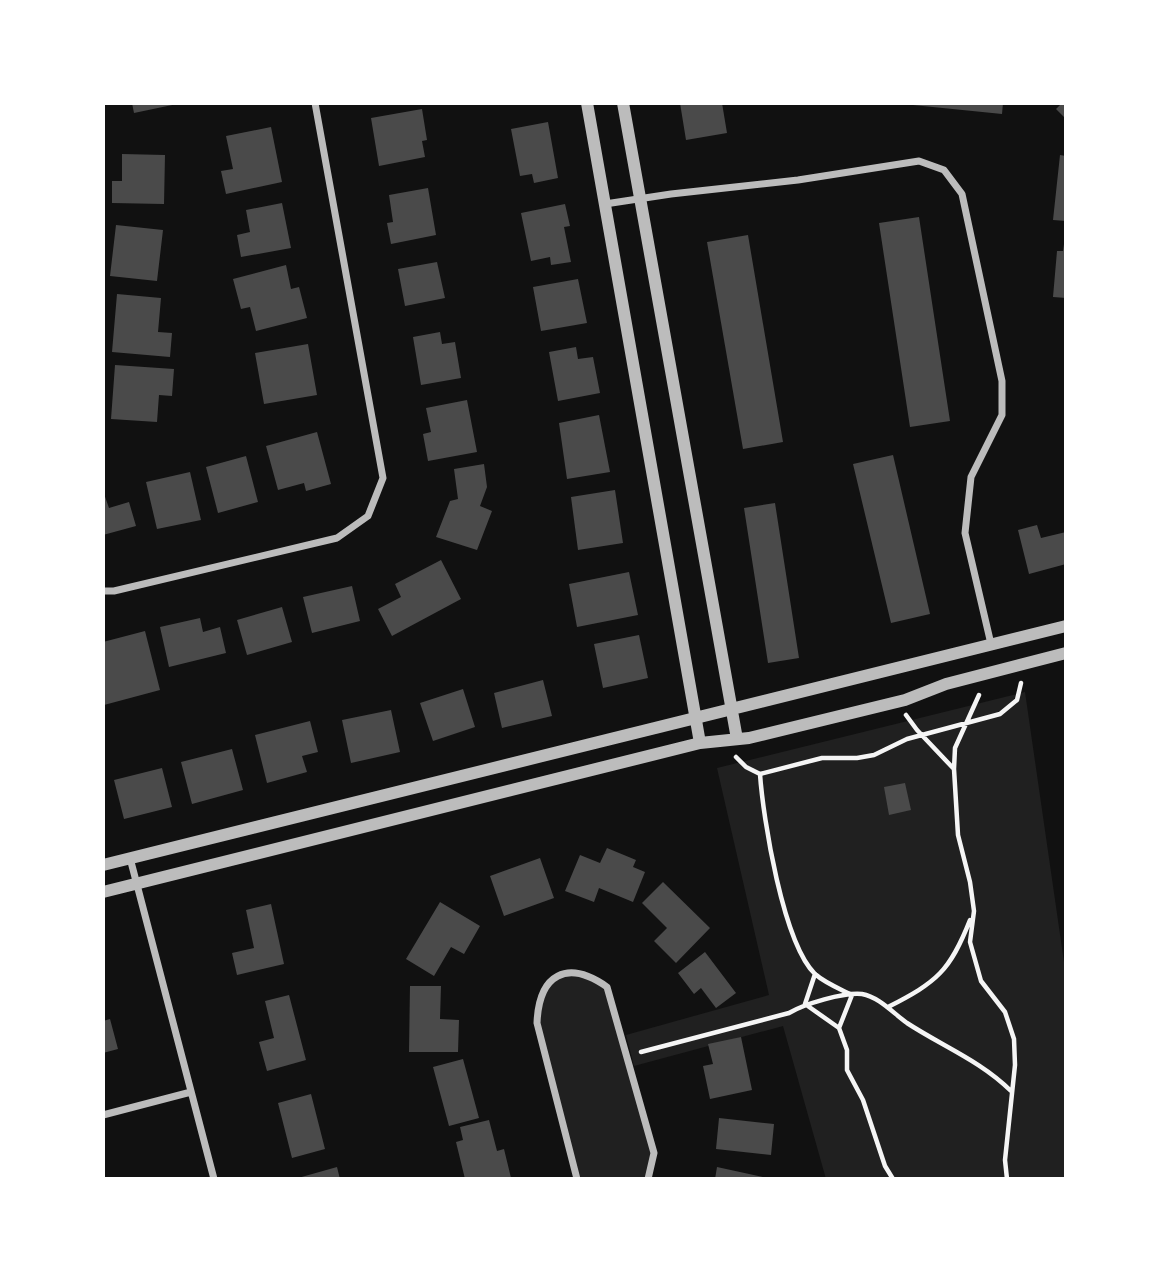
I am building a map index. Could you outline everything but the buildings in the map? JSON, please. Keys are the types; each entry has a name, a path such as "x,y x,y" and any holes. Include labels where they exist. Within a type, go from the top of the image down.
{"street":[{"path":"103,591 114,591 337,538 368,516 383,478 316,103"},
{"path":"587,103 700,743"},
{"path":"623,103 737,738"},
{"path":"605,204 798,180 919,161 944,170 962,194 1002,381 1002,415 971,477 965,533 992,644"},
{"path":"103,864 1066,626"},
{"path":"103,892 700,743 749,738 905,700 946,684 1066,653"},
{"path":"130,858 214,1179"},
{"path":"577,1179 537,1023 538,1002 547,984 566,972 590,975 607,986 654,1153 648,1179"},
{"path":"103,1115 191,1092"}],"path":[{"path":"736,756 746,767 760,774 822,758 874,755 922,734 1000,714 1019,696 1020,686"},
{"path":"979,695 956,748 954,769 958,835 974,911 970,942 981,981 1005,1012 1014,1039 1015,1065 1006,1160 1007,1179"},
{"path":"905,713 913,726 954,769"},
{"path":"760,774 787,922 800,952 815,974 852,995"},
{"path":"888,1007 929,985 952,961 974,911"},
{"path":"805,1004 815,974"},
{"path":"627,1056 789,1013 805,1004 861,994 888,1007 906,1022 978,1064 1012,1092"},
{"path":"839,1028 852,995"},
{"path":"805,1004 839,1028 847,1050 847,1070 863,1100 892,1179"}],"shaded area":[{"path":"1025,692 1066,976 1066,1179 826,1179 783,1026 634,1066 626,1035 769,995 717,768"},
{"path":"566,972 607,987 654,1153 648,1179 577,1179 537,1023 547,984"}]}
